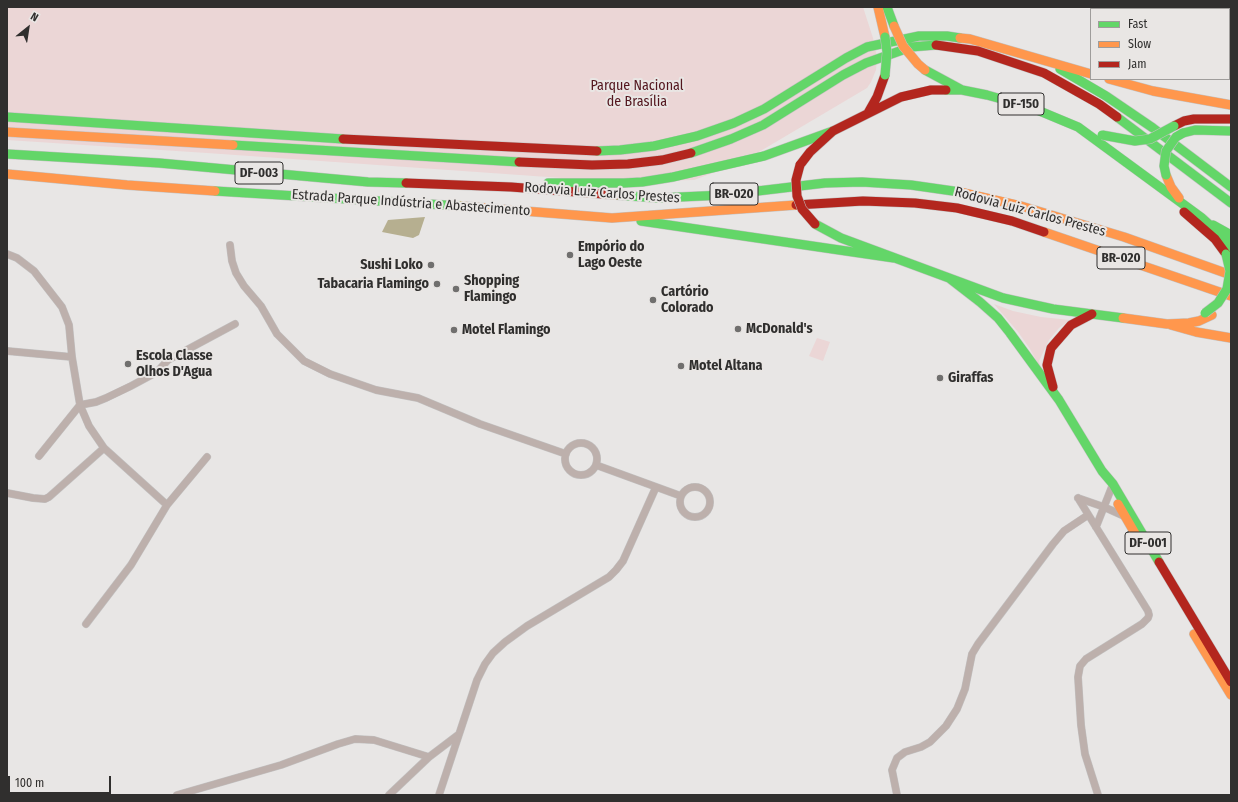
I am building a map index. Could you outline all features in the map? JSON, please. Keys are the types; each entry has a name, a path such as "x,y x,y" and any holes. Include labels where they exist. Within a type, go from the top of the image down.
{"main road":[{"path":"868,113 877,97 885,75 887,52 886,41 878,7"},
{"path":"887,7 903,46 914,60 924,70 962,90"},
{"path":"7,117 343,139 584,151 620,150 654,146 697,136 734,123 764,109 846,58 867,47 920,36 947,36 970,39 1090,74"},
{"path":"7,132 506,161 592,165 628,164 662,160 696,152 731,139 763,125 843,75 866,63 911,47 936,45 978,51 1044,73 1099,104 1231,203"},
{"path":"1050,63 1106,96 1153,128 1231,187"},
{"path":"1113,80 1153,91 1231,105"},
{"name":"DF-150","path":"1231,119 1194,119 1184,121 1150,138 1135,141 1102,135 1078,127 1048,113 1006,100 962,90 931,90 901,97 834,131 810,152 802,165 796,180 796,196 802,209 817,222 841,238 1003,298 1053,309 1167,324 1199,321 1226,301 1231,291"},
{"path":"802,165 815,152 839,135 891,107 921,96 958,94 1006,100"},
{"name":"DF-150","path":"1078,127 1202,218 1223,237 1228,252"},
{"name":"DF-150","path":"1185,206 1171,187 1166,175 1164,166 1166,151 1176,137 1183,133 1195,130 1231,131"},
{"path":"511,187 556,183 642,182 673,177 764,156 834,131"},
{"name":"Estrada Parque Indústria e Abastecimento","path":"7,154 158,163 368,182 511,187"},
{"name":"Estrada Parque Indústria e Abastecimento","path":"7,174 128,186 504,209 624,218"},
{"name":"Rodovia Luiz Carlos Prestes","path":"511,187 658,198 724,195 825,183 862,182 911,185 949,190 1021,206 1124,237 1231,275"},
{"path":"1131,319 1186,318 1209,314 1226,289 1230,271 1228,252 1215,239 1171,202 1156,184"},
{"name":"Rodovia Luiz Carlos Prestes","path":"624,218 803,204 863,201 915,203 957,208 1012,220 1231,296"},
{"path":"624,218 689,229 894,258"},
{"path":"1202,218 1231,235"},
{"name":"DF-001","path":"949,278 998,318 1058,400 1231,682"},
{"name":"DF-001","path":"1058,400 1049,376 1047,365 1051,348 1063,332 1071,325 1092,314"},
{"path":"1167,324 1196,332 1231,338"},
{"name":"DF-001","path":"1112,487 1124,516 1231,695"}],"street":[{"path":"230,245 232,261 236,273 244,286 262,306 277,334 304,361 330,374 376,390 418,398 480,424 566,454"},
{"path":"7,254 17,258 34,271 62,307 69,324 72,357 80,405 89,426 104,448 167,505"},
{"path":"39,456 80,405 96,402 131,386 157,372 168,360 235,324"},
{"path":"7,351 72,357"},
{"path":"580,443 587,444 596,452 598,459 596,465 588,474 576,474 567,466 566,454 574,445 580,443"},
{"path":"7,493 45,499 104,448"},
{"path":"86,624 131,565 167,505 206,457"},
{"path":"596,465 681,496"},
{"path":"695,486 706,490 710,500 708,511 697,517 690,516 681,508 681,496 684,491 695,486"},
{"path":"439,795 477,680 485,664 504,642 527,626 608,577 616,570 623,561 656,487"},
{"path":"1096,527 1112,487"},
{"path":"1098,795 1084,754 1078,677 1080,666 1086,659 1142,624 1149,615 1148,611 1078,498 1124,516"},
{"path":"897,795 892,770 897,758 905,752 921,747 930,742 946,726 957,709 965,689 972,654 978,644 1064,531 1088,515"},
{"path":"389,795 429,757 458,735"},
{"path":"177,795 281,765 355,739 374,740 429,757"}],"green space":[{"name":"Parque Nacional de Brasília","path":"7,7 863,7 873,38 877,57 876,70 867,88 742,162 694,180 619,182 7,140"},
{"path":"994,304 1013,311 1041,317 1070,320 1059,328 1049,340 1039,361 1041,369 1030,349 1018,332"},
{"path":"817,338 830,342 823,361 809,356"}],"shaded area":[{"path":"425,217 419,235 413,238 382,232 388,220"}],"traffic: fast":[{"path":"887,7 894,26"},
{"path":"597,151 654,146 697,136 734,123 764,109 846,58 867,47 919,36 947,36 960,38"},
{"path":"885,37 887,52 885,75"},
{"path":"691,153 731,139 763,125 843,75 866,63 911,47 936,45"},
{"path":"1060,69 1106,96 1153,128 1231,187"},
{"path":"925,70 962,90"},
{"path":"946,90 962,90 987,95 1030,107 1078,127 1202,218 1223,237 1231,250"},
{"path":"7,117 343,139"},
{"path":"1117,117 1231,203"},
{"path":"1102,135 1135,141 1150,139 1174,126"},
{"path":"1183,133 1195,130 1231,131"},
{"path":"548,183 624,183 673,177 764,156 833,131"},
{"path":"1166,175 1164,166 1166,151 1176,137 1183,133"},
{"path":"233,145 519,162"},
{"path":"7,154 159,163 368,182 406,183"},
{"path":"616,195 658,198 724,195 825,183 862,182 911,185 960,192"},
{"path":"215,191 461,206"},
{"path":"641,221 894,258"},
{"path":"815,224 841,238 1003,298 1053,309 1123,318"},
{"path":"1213,225 1231,235"},
{"path":"1205,313 1218,303 1227,289 1230,271 1226,254"},
{"path":"949,278 998,318 1010,333 1059,400 1102,471 1113,484 1159,562"}],"traffic: slow":[{"path":"878,7 885,37"},
{"path":"894,26 903,46 925,70"},
{"path":"960,38 970,39 1090,74"},
{"path":"1113,80 1153,91 1231,105"},
{"path":"7,132 233,145"},
{"path":"7,174 215,191"},
{"path":"1166,175 1171,187 1179,198"},
{"path":"960,192 1021,206 1124,237 1231,275"},
{"path":"461,206 612,218 796,205"},
{"path":"1044,232 1231,296"},
{"path":"1123,318 1167,324 1189,323 1199,321 1212,315"},
{"path":"1171,325 1196,332 1231,338"},
{"path":"1118,504 1140,542"},
{"path":"1194,634 1231,695"}],"traffic: jam":[{"path":"936,45 978,51 1044,73 1099,104 1117,117"},
{"path":"868,113 877,97 885,75"},
{"path":"800,165 810,152 833,131 901,97 931,90 946,90"},
{"path":"1174,126 1184,121 1194,119 1231,119"},
{"path":"343,139 597,151"},
{"path":"519,162 592,165 628,164 662,160 691,153"},
{"path":"800,165 796,180 797,196 802,209 815,224"},
{"path":"406,183 511,187 616,195"},
{"path":"796,205 863,201 915,203 957,208 1012,221 1044,232"},
{"path":"1184,212 1215,239 1226,254"},
{"path":"1053,387 1047,365 1051,348 1071,325 1092,314"},
{"path":"1159,562 1231,682"}],"place":[{"name":"Empório do Lago Oeste","path":"570,255"},
{"name":"Sushi Loko","path":"431,265"},
{"name":"Tabacaria Flamingo","path":"437,284"},
{"name":"Shopping Flamingo","path":"456,289"},
{"name":"Cartório Colorado","path":"653,300"},
{"name":"McDonald's","path":"738,329"},
{"name":"Motel Flamingo","path":"454,330"},
{"name":"Escola Classe Olhos D'Agua","path":"128,364"},
{"name":"Motel Altana","path":"681,366"},
{"name":"Giraffas","path":"940,378"}]}
